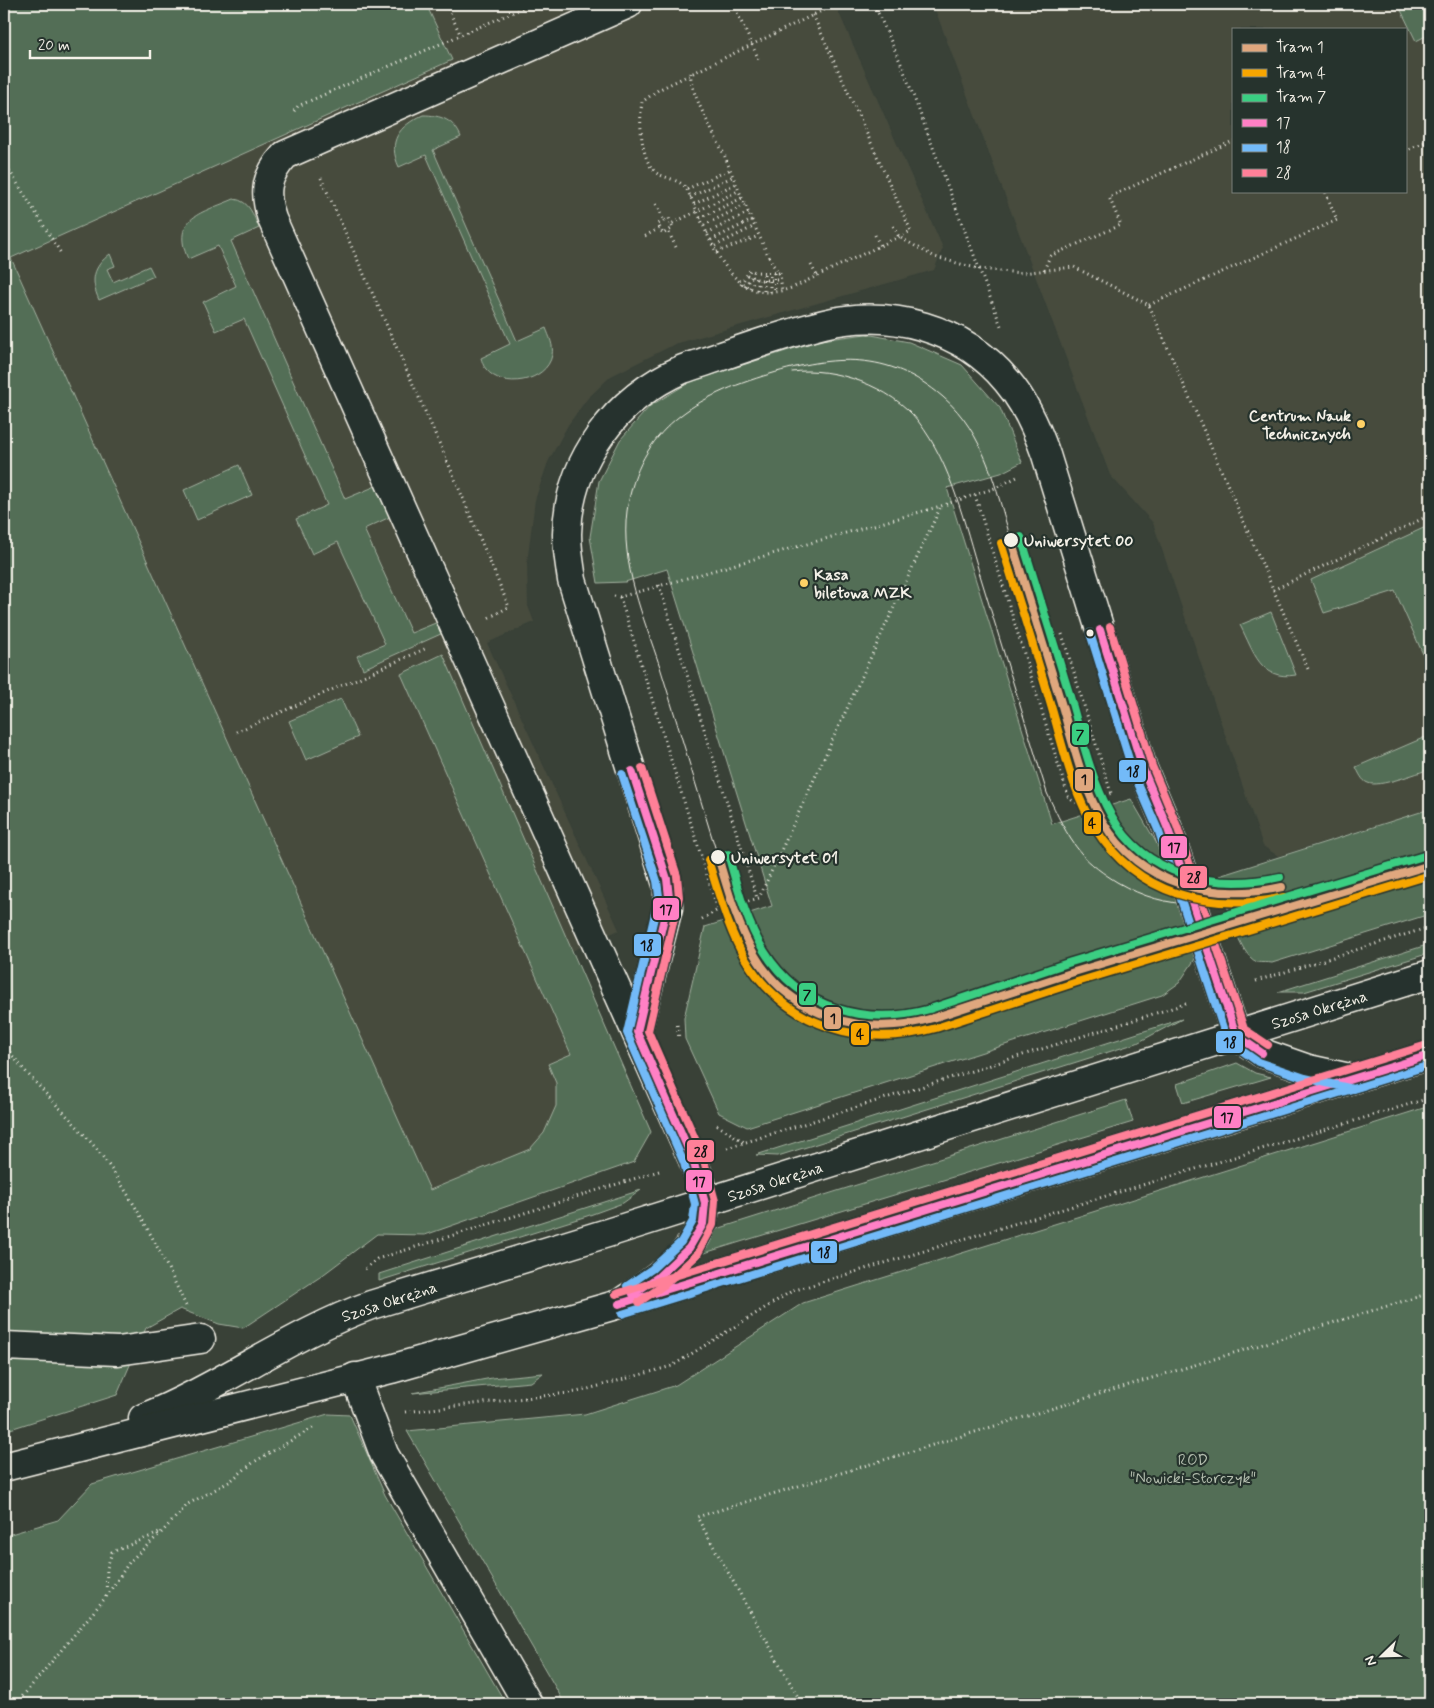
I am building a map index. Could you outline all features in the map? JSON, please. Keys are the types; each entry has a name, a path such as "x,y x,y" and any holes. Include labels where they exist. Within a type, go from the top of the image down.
{"street":[{"path":"619,1304 658,1277 688,1248 703,1224 705,1203 693,1160 272,219 266,201 267,186 274,167 285,155 628,4"},
{"path":"637,1032 669,897 667,879 572,580 567,534 572,495 582,466 601,432 626,405 640,394 682,369 824,324 880,319 922,326 968,346 989,362 1008,382 1025,409 1040,440 1049,466 1143,768 1168,829 1236,1035 1262,1053 1308,1069 1354,1079"},
{"name":"Szosa Okrężna","path":"51,1454 149,1415 202,1390 339,1316 705,1203 1430,974"},
{"name":"Szosa Okrężna","path":"4,1467 51,1454 359,1389 619,1304 1430,1055"},
{"path":"4,1346 118,1351 202,1339"},
{"path":"359,1389 384,1454 528,1704"}],"path":[{"path":"236,732 457,634 509,607 449,465 292,114 298,106 532,4"},
{"path":"733,4 760,62"},
{"path":"813,15 911,231 782,292 757,290 743,285 727,270 687,190 680,183 658,174 650,166 642,138 640,116 642,102 649,95 691,73 836,4"},
{"path":"691,73 692,87 726,160 728,170 780,273 782,292"},
{"path":"1044,271 1050,256 1120,225 1110,197 1232,141"},
{"path":"1406,151 1425,142 1430,147"},
{"path":"4,162 62,255"},
{"path":"687,190 728,170"},
{"path":"690,197 732,177"},
{"path":"694,204 735,184"},
{"path":"671,224 738,191"},
{"path":"1149,305 1337,220 1325,192"},
{"path":"700,218 742,198"},
{"path":"656,204 664,221"},
{"path":"704,225 745,205"},
{"path":"707,233 749,212"},
{"path":"669,218 671,224 674,228 663,234 658,224 669,218"},
{"path":"711,240 752,220"},
{"path":"714,246 755,226"},
{"path":"892,226 899,237 935,257 979,269 1022,273 1074,267 1149,305 1308,669"},
{"path":"645,236 660,228"},
{"path":"668,231 676,247"},
{"path":"875,235 880,246"},
{"path":"717,252 760,236"},
{"path":"811,265 817,276"},
{"path":"743,285 750,270 762,273 780,273"},
{"path":"754,272 757,290"},
{"path":"743,285 762,273"},
{"path":"762,273 764,291"},
{"path":"772,273 775,280 775,292"},
{"path":"770,292 772,273"},
{"path":"747,275 770,281 780,280"},
{"path":"750,288 755,278"},
{"path":"718,910 620,597 941,506 1049,466"},
{"path":"974,495 1068,796 1071,802 1079,804 1119,791"},
{"path":"699,924 707,915 718,910 760,898 941,506"},
{"path":"1273,590 1430,515"},
{"path":"660,585 757,898"},
{"path":"1249,983 1430,927"},
{"path":"364,1272 366,1266 377,1259 1189,1003"},
{"path":"678,1018 680,1041"},
{"path":"4,1044 101,1156 130,1199 168,1266 202,1339"},
{"path":"404,1412 577,1392 672,1366 792,1291 1430,1098"},
{"path":"714,1123 744,1142"},
{"path":"802,1704 697,1517 1430,1293"},
{"path":"16,1704 106,1597 130,1561 162,1532 188,1504 229,1482 254,1462 359,1389"},
{"path":"106,1597 106,1568 112,1552 162,1532"},
{"path":"1423,1704 1430,1702"}],"shaded area":[{"path":"4,4 835,4 943,248 934,270 675,344 611,376 587,399 568,425 548,462 535,500 527,563 528,606 534,622 487,643 619,930 572,951 651,1132 634,1162 425,1235 4,1000"},
{"path":"933,4 1430,4 1430,809 1278,856 1263,846 1153,523 1110,475"}],"green space":[{"path":"4,4 426,4 452,60 11,258 430,1190 530,1149 544,1133 556,1106 556,1083 548,1064 571,1054 401,674 443,654 651,1132 634,1162 425,1235 377,1234 320,1277 243,1328 219,1324 180,1309 146,1328 117,1395 4,1431"},
{"path":"1398,4 1430,4 1430,34 1416,41"},
{"path":"423,115 441,117 455,126 461,137 433,150 517,341 546,328 552,345 552,355 542,372 533,377 513,381 502,379 493,376 484,366 481,358 510,344 426,155 399,167 394,149 398,135 407,124"},
{"path":"234,199 247,206 259,228 231,241 345,499 376,486 390,517 364,529 411,633 438,622 443,633 363,669 357,656 385,644 338,542 312,554 296,519 327,505 244,319 216,331 203,302 236,286 218,246 188,259 183,245 183,234 186,225 192,218"},
{"path":"110,254 115,266 107,269 113,282 149,266 154,276 99,300 94,280 95,274 100,264"},
{"path":"866,334 909,342 962,365 1000,408 1022,462 1001,473 947,488 1052,824 1131,799 1160,849 1195,959 1179,983 1162,995 747,1127 719,1113 685,1039 684,1018 705,927 772,906 667,569 625,582 598,583 590,537 599,481 620,440 650,406 690,382 820,340"},
{"path":"239,465 252,495 197,520 184,490"},
{"path":"1430,525 1430,670 1395,591 1324,613 1311,580"},
{"path":"1271,612 1296,675 1284,676 1274,674 1266,669 1254,654 1240,625"},
{"path":"341,699 358,737 306,760 289,721"},
{"path":"1430,735 1430,769 1398,779 1373,784 1364,780 1356,767"},
{"path":"1430,809 1430,914 1272,963 1257,962 1250,957 1243,948 1233,924 1219,876"},
{"path":"1430,944 1430,953 1304,992 1278,992"},
{"path":"1182,1019 1137,1043 778,1156 756,1155"},
{"path":"1237,1063 1255,1073 1271,1077 1183,1103 1177,1084"},
{"path":"1126,1100 1133,1122 701,1254 717,1229"},
{"name":"ROD \"Nowicki-Storczyk\"","path":"1430,1106 1430,1704 565,1704 407,1431 585,1414 676,1385 803,1303"},
{"path":"641,1190 623,1203 587,1216 379,1281 379,1274"},
{"path":"543,1373 531,1382 412,1393 492,1378"},
{"path":"328,1414 350,1415 385,1495 506,1704 4,1704 4,1536 58,1520 92,1484"}],"tram line":[{"path":"718,857 635,590 627,551 627,511 634,482 644,458 658,437 675,420 695,405 718,393 770,374 816,363 838,361 881,364 902,371 943,397 969,427 987,463 1011,540"},
{"path":"792,372 826,372 878,389 907,409 930,438 940,456 956,495 1047,793 1066,832 1085,857 1117,882 1137,892 1174,903 1212,903 1272,890"},
{"name":"7","path":"1021,537 1097,786 1111,815 1125,836 1143,853 1163,866 1184,874 1207,880 1231,882 1256,881 1280,877"},
{"name":"1","path":"1011,540 1083,777 1103,822 1119,844 1137,861 1158,875 1181,884 1205,890 1230,892 1282,887"},
{"name":"4","path":"1001,543 1073,782 1095,828 1112,851 1132,869 1154,883 1178,894 1203,900 1229,902 1284,897"},
{"name":"7","path":"728,854 752,928 764,951 779,971 796,987 815,1000 836,1009 882,1016 930,1009 1071,962 1427,855"},
{"name":"1","path":"718,857 733,907 743,931 754,954 770,976 788,994 809,1008 832,1017 856,1023 882,1025 907,1024 933,1018 1074,972 1430,865"},
{"name":"4","path":"708,860 724,912 734,936 746,960 763,983 783,1002 805,1016 829,1027 881,1036 909,1034 936,1028 1077,982 1430,875"}],"transit line":[{"name":"28","path":"1110,627 1152,766 1177,826 1244,1029 1268,1045"},
{"name":"17","path":"1100,630 1143,769 1168,829 1236,1035 1262,1053"},
{"name":"18","path":"1090,633 1133,772 1159,832 1227,1040 1258,1062 1305,1078 1353,1089 1363,1086"},
{"name":"28","path":"639,1302 664,1285 697,1255 713,1225 715,1201 703,1157 648,1031 679,897 677,876 642,768"},
{"name":"17","path":"632,771 667,879 669,897 637,1032 693,1160 705,1203 703,1224 689,1248 658,1277 633,1294"},
{"name":"18","path":"622,774 657,881 659,896 627,1033 684,1163 695,1204 693,1221 681,1242 652,1269 627,1286"},
{"name":"28","path":"616,1294 1427,1045"},
{"name":"17","path":"619,1304 1430,1055"},
{"name":"18","path":"622,1314 1430,1065"}],"place":[{"name":"Centrum Nauk Technicznych","path":"1361,424"},
{"name":"Uniwersytet 00","path":"1011,540"},
{"name":"Kasa biletowa MZK","path":"804,583"},
{"name":"Uniwersytet 01","path":"718,857"}]}
